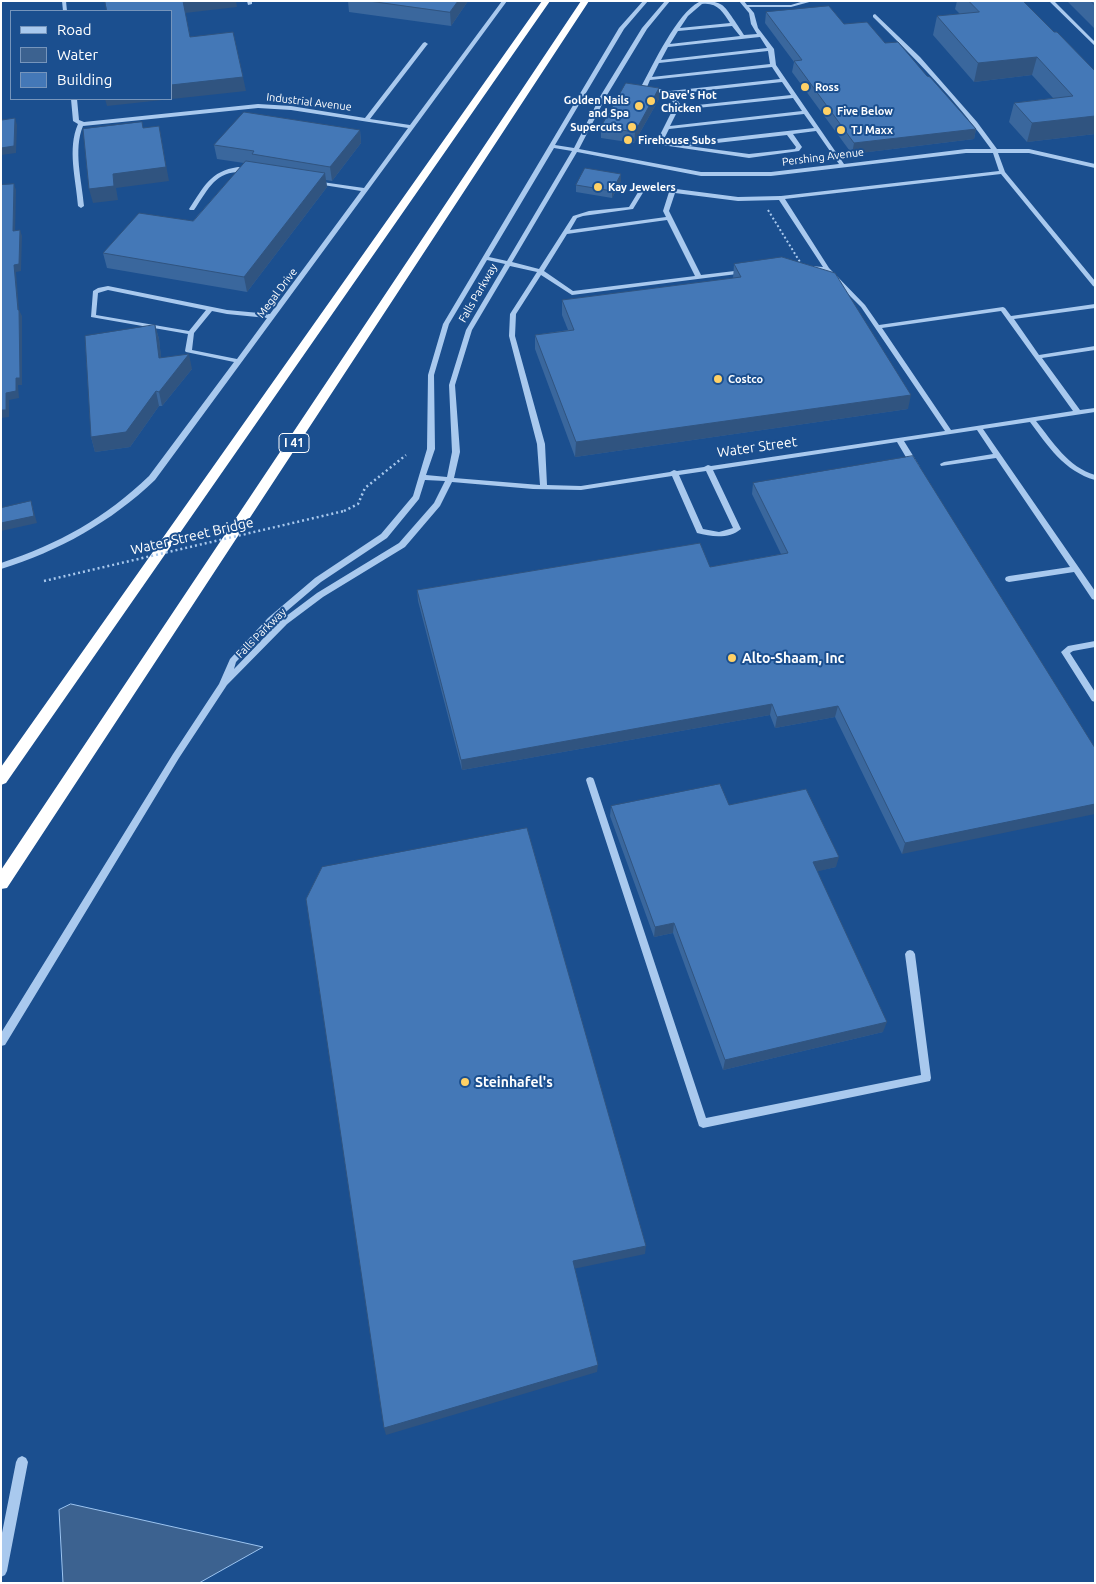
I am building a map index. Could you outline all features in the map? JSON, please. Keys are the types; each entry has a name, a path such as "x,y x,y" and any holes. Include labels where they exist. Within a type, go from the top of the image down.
{"highway":[{"path":"1,779 546,1"},
{"name":"I 41","path":"1,883 585,1"}],"street":[{"name":"Megal Drive","path":"1,566 75,536 102,520 139,492 152,478 505,1"},
{"name":"Falls Parkway","path":"1,1042 171,764 223,685 233,661 271,620 318,580 384,536 416,497 431,449 431,375 446,324 487,258 622,28 646,1"},
{"name":"Falls Parkway","path":"223,685 240,670 284,622 320,595 402,545 437,504 450,479 456,452 452,385 468,330 576,150 604,95 645,28 668,1"},
{"path":"742,1 751,13 751,20 760,35 771,49 773,65 842,165"},
{"path":"747,6 791,6 811,1"},
{"path":"1051,1 1095,45"},
{"path":"743,37 721,6 708,2 701,3 686,15 666,46 644,87 670,93 783,80"},
{"path":"876,16 948,91 995,151 1002,172 1095,285"},
{"path":"676,30 733,24"},
{"path":"666,46 760,35"},
{"path":"366,120 425,44"},
{"path":"658,62 771,49"},
{"path":"648,79 773,65"},
{"path":"670,93 677,104 676,109 660,141 677,146 749,156 796,150 799,147 789,133"},
{"path":"74,100 76,120 81,124"},
{"name":"Industrial Avenue","path":"81,124 258,106 412,127"},
{"path":"667,128 805,112"},
{"path":"677,146 817,130"},
{"name":"Pershing Avenue","path":"553,146 701,174 771,174 966,151 1029,151 1095,166"},
{"path":"192,209 218,174 235,169 256,171"},
{"path":"544,487 541,444 512,336 513,314 575,217 587,212 631,208 642,190 653,188 738,199 761,199 1002,172"},
{"path":"311,180 366,190"},
{"path":"566,232 668,218"},
{"path":"487,258 540,271 572,293 747,271"},
{"path":"803,267 827,269"},
{"path":"190,333 93,316 95,292 108,288 210,309 272,316"},
{"path":"1009,318 1095,306"},
{"path":"210,309 190,333 188,351 239,361"},
{"path":"878,327 1003,309 1078,413"},
{"path":"1038,357 1095,348"},
{"name":"Water Street","path":"422,477 544,487 581,488 674,472 1095,410"},
{"path":"1032,420 1070,467 1095,478"},
{"path":"978,427 1095,597"},
{"path":"899,439 922,477"},
{"path":"944,464 997,456"},
{"path":"674,472 700,531 714,536 738,529 708,467"},
{"path":"1008,579 1075,569"},
{"path":"1095,644 1071,648 1065,652 1095,699"},
{"path":"590,780 703,1123 926,1078 910,954"},
{"path":"1,1571 22,1462"}],"lane":[{"path":"676,109 794,96"},
{"path":"81,124 77,130 76,143 81,206"},
{"path":"673,190 666,211 668,218 699,277"},
{"path":"781,198 827,269 863,306 949,432"}],"path":[{"path":"761,199 803,267"},
{"name":"Water Street Bridge","path":"44,581 344,511 358,504 365,488 406,454"}],"water":[{"path":"71,1504 263,1547 199,1583 63,1583 59,1510"}],"building":[{"path":"105,1 183,1 190,37 233,32 243,77 172,85 172,10 107,10"},
{"path":"369,1 458,1 450,12"},
{"path":"969,1 1023,1 1054,32 1057,32 1095,71 1095,116 1032,123 1014,103 1073,96 1037,57 978,63 937,16 979,12"},
{"path":"829,6 844,24 867,22 885,43 898,42 976,129 854,143 794,61 802,60 766,12"},
{"path":"626,83 659,88 635,132 601,127"},
{"path":"244,112 360,130 330,167 252,154 254,151 214,145"},
{"path":"1,118 2,120 15,118 14,146 1,148"},
{"path":"142,122 143,128 159,126 166,167 113,174 114,186 89,189 83,129"},
{"path":"246,161 325,173 244,277 103,253 139,213 193,221"},
{"path":"585,168 621,174 612,191 576,185"},
{"path":"14,184 13,231 20,230 19,264 14,265 19,310 20,378 16,378 16,391 6,393 6,410 1,410 1,185"},
{"name":"Costco","path":"782,257 835,273 911,395 576,442 535,335 574,330 562,300 741,277 734,264"},
{"path":"155,325 159,358 189,354 159,392 156,391 126,432 91,437 85,336"},
{"name":"Alto-Shaam, Inc","path":"913,456 1095,748 1095,804 905,843 838,706 777,717 772,704 461,760 417,590 700,543 710,567 788,553 753,483"},
{"path":"31,501 34,516 1,523 1,508"},
{"path":"720,784 729,805 806,789 839,857 813,862 887,1022 725,1060 674,923 655,927 611,806"},
{"name":"Steinhafel's","path":"527,828 646,1246 573,1261 598,1365 384,1428 306,899 322,867"}],"place":[{"name":"Ross","path":"805,87"},
{"name":"Dave's Hot Chicken","path":"651,101"},
{"name":"Golden Nails and Spa","path":"639,106"},
{"name":"Five Below","path":"827,111"},
{"name":"Supercuts","path":"632,127"},
{"name":"TJ Maxx","path":"841,130"},
{"name":"Firehouse Subs","path":"628,140"},
{"name":"Kay Jewelers","path":"598,187"},
{"name":"Costco","path":"718,379"},
{"name":"Alto-Shaam, Inc","path":"732,658"},
{"name":"Steinhafel's","path":"465,1082"}]}
